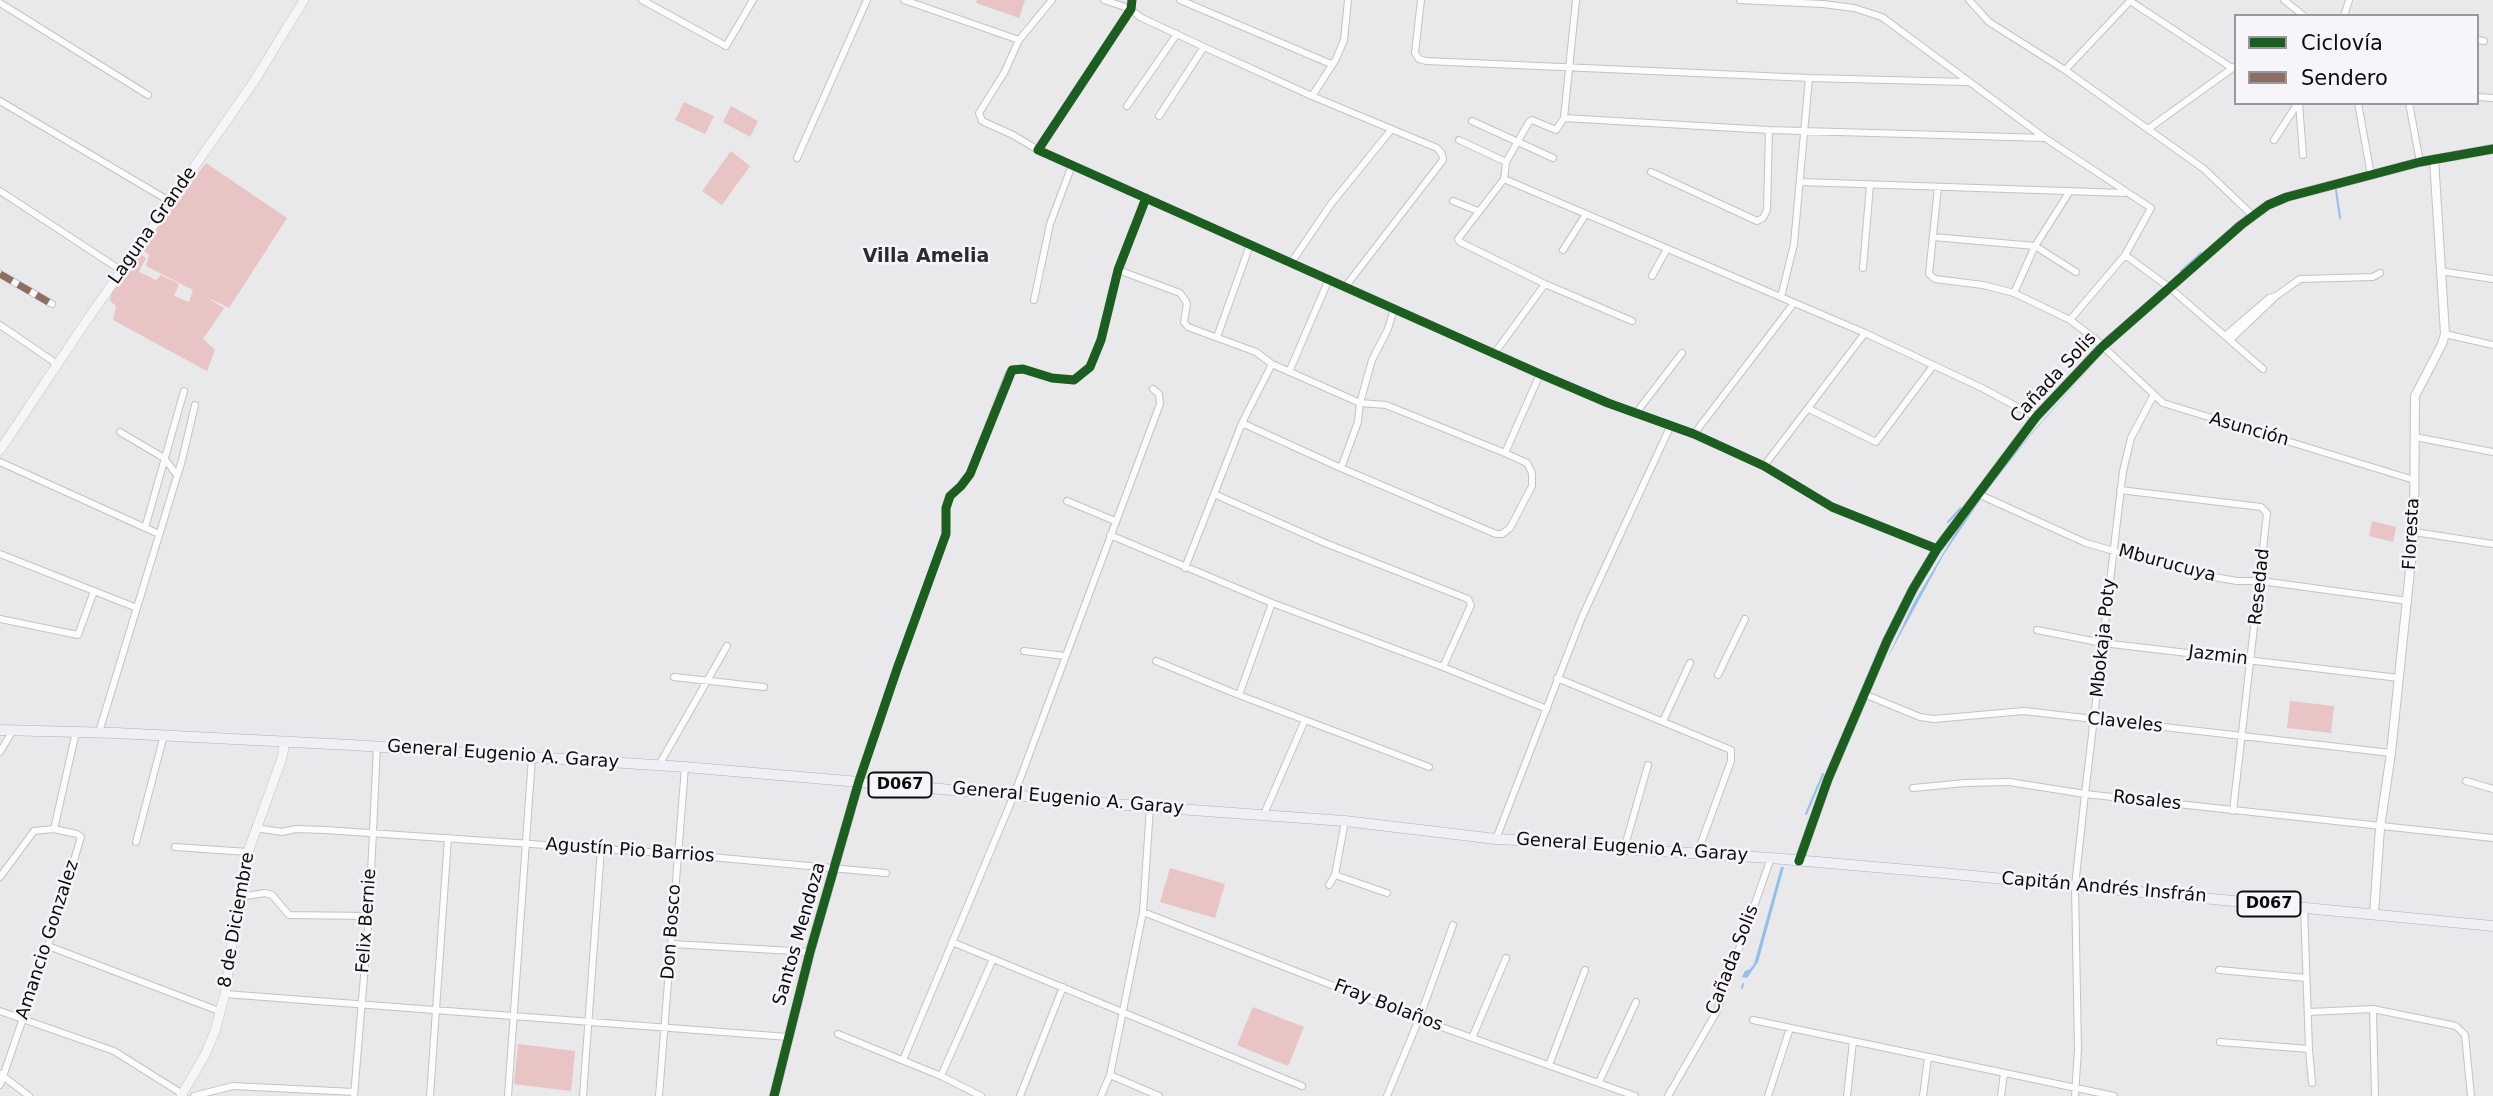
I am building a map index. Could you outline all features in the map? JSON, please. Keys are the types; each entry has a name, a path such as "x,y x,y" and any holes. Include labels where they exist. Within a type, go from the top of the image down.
{"main road":[{"name":"Laguna Grande","path":"0,450 253,83 304,0"},
{"name":"General Eugenio A. Garay","path":"0,730 285,741 659,765 1345,821 1496,839 1584,843 1623,849 1799,861"},
{"name":"8 de Diciembre","path":"183,1096 215,1031 225,994 248,852 282,758 285,741"},
{"name":"Capitán Andrés Insfrán","path":"1799,861 2493,926"}],"street":[{"path":"642,0 726,46 752,0"},
{"path":"657,8 662,0"},
{"path":"797,158 867,0"},
{"path":"904,0 1019,40"},
{"path":"1052,0 1019,40 1004,73 979,113 982,121 1072,165 1494,354 1636,413 1695,434 1764,466 1832,507 1937,549"},
{"path":"1104,0 1131,9 1140,17 1312,96 1437,148 1443,160 1345,287"},
{"path":"1038,149 1131,9 1132,0"},
{"path":"1180,0 1331,64"},
{"path":"1312,96 1336,59 1344,40 1348,0"},
{"path":"1421,0 1415,53 1419,59 1426,61 1809,78 1969,82"},
{"path":"1576,0 1564,118 1556,130 1530,121 1506,162 1504,179 1458,237 1459,241 1545,284 1632,321"},
{"path":"1740,0 1825,2 1882,17 2045,138 2151,208 2125,255 2070,320"},
{"path":"1969,0 1989,22 2065,70 2204,169 2252,215"},
{"path":"2065,70 2131,0 2234,67 2148,129"},
{"path":"2284,0 2302,14"},
{"path":"0,3 148,95"},
{"path":"1127,106 1177,34"},
{"path":"1159,116 1204,47"},
{"path":"1781,298 1794,244 1809,78"},
{"path":"0,102 171,202"},
{"path":"2274,140 2297,105"},
{"path":"2298,105 2304,155"},
{"path":"2358,105 2371,175"},
{"path":"2409,105 2420,162"},
{"path":"1564,118 1769,130 2045,138"},
{"path":"1472,121 1553,159"},
{"path":"1292,263 1331,204 1391,130"},
{"path":"1651,172 1757,221 1763,218 1767,210 1769,130"},
{"path":"1459,140 1506,162"},
{"name":"Cañada Solis","path":"1799,861 1828,779 1908,598 1937,549 2036,417 2102,348 2252,215 2287,197 2420,162 2493,149"},
{"name":"Floresta","path":"2374,914 2380,828 2391,752 2414,532 2414,396 2445,334 2434,159"},
{"path":"1034,300 1051,224 1072,165"},
{"path":"1504,179 1865,334 1982,388 2036,417"},
{"path":"1801,182 2126,193"},
{"path":"1863,268 1870,185"},
{"path":"1937,187 1933,237 2035,246 2076,272"},
{"path":"0,191 122,271"},
{"path":"2014,293 2035,246 2070,191"},
{"path":"859,781 947,534 946,508 950,496 970,474 1009,373 1014,369 1023,369 1059,379 1074,380 1090,367 1099,345 1118,270 1146,198"},
{"path":"1453,201 1478,211"},
{"path":"1563,250 1586,214"},
{"name":"Asunción","path":"1933,237 1929,274 1936,279 1983,285 2014,293 2070,320 2153,396 2176,408 2414,480"},
{"path":"1217,337 1250,244"},
{"path":"1652,275 1667,249"},
{"path":"2125,255 2170,288 2263,369"},
{"path":"1118,270 1180,293 1186,303 1185,325 1256,352 1272,364 1360,403 1386,405 1527,463 1532,474 1532,486 1510,528 1502,534 1490,532 1242,423"},
{"path":"2440,271 2493,279"},
{"path":"2227,338 2300,279 2373,278 2380,273"},
{"path":"0,274 51,304"},
{"path":"1289,372 1329,279"},
{"path":"1494,354 1545,284"},
{"path":"1695,434 1794,303"},
{"path":"1341,468 1358,422 1360,403 1372,360 1388,329 1394,309"},
{"path":"0,325 57,364"},
{"path":"1764,466 1865,334"},
{"path":"2445,334 2493,345"},
{"path":"1636,413 1682,353"},
{"path":"1185,568 1242,423 1272,364"},
{"path":"1809,409 1876,442 1933,366"},
{"path":"1505,453 1540,374"},
{"path":"903,1060 1014,795 1160,404 1159,394 1153,389"},
{"path":"145,528 184,391"},
{"name":"Mbokaja Poty","path":"2076,1092 2076,886 2085,794 2120,490 2131,438 2153,396"},
{"path":"99,732 177,475 195,405"},
{"path":"1496,839 1582,617 1671,425"},
{"path":"120,432 164,458 177,475"},
{"path":"2415,437 2493,452"},
{"path":"0,462 159,534"},
{"name":"Resedad","path":"2120,490 2265,509 2267,518 2261,581 2233,811"},
{"path":"1214,494 1325,543 1468,599 1471,605 1443,667"},
{"name":"Mburucuya","path":"1978,494 2086,543 2204,576 2408,601"},
{"path":"1067,501 1115,521"},
{"path":"2414,532 2493,544"},
{"path":"1110,535 1272,603 1547,709"},
{"path":"0,554 137,608"},
{"path":"0,619 78,635 94,591"},
{"path":"1239,695 1272,603"},
{"path":"1718,675 1745,619"},
{"name":"Jazmin","path":"2037,630 2103,643 2399,678"},
{"path":"659,765 727,646"},
{"path":"1024,651 1065,656"},
{"path":"1156,660 1239,695 1429,767"},
{"path":"1663,721 1690,663"},
{"path":"674,677 764,687"},
{"path":"1558,678 1728,748 1732,754 1697,855"},
{"name":"Claveles","path":"1864,694 1920,717 1934,719 2024,712 2391,752"},
{"path":"1265,814 1306,720"},
{"path":"0,752 13,730"},
{"path":"0,877 34,831 54,829 76,732"},
{"path":"136,842 164,735"},
{"name":"Felix Bernie","path":"354,1094 369,916 377,746"},
{"path":"508,1096 532,757"},
{"path":"1623,849 1648,765"},
{"name":"Don Bosco","path":"659,1096 685,767"},
{"name":"Santos Mendoza","path":"774,1096 810,952 859,781"},
{"path":"2466,781 2493,789"},
{"name":"Rosales","path":"1913,788 2009,782 2085,794 2380,828 2493,838"},
{"path":"1101,1096 1110,1075 1143,912 1150,807"},
{"path":"1329,885 1335,875 1345,821"},
{"name":"Agustín Pio Barrios","path":"255,828 282,832 296,829 373,833 678,854 886,873"},
{"name":"Amancio Gonzalez","path":"0,1085 1,1075 48,946 81,841 78,834 54,829"},
{"path":"430,1096 448,838"},
{"path":"175,847 248,852"},
{"path":"583,1096 601,849"},
{"name":"Cañada Solis","path":"1668,1096 1717,1011 1771,858"},
{"path":"1335,875 1387,892"},
{"path":"240,897 265,893 272,895 289,915 369,916"},
{"path":"2304,907 2312,1083"},
{"name":"Fray Bolaños","path":"1143,912 1419,1019 1636,1096"},
{"path":"1387,1096 1419,1019 1453,925"},
{"path":"952,942 1302,1086"},
{"path":"672,944 810,952"},
{"path":"48,946 219,1011"},
{"path":"1472,1038 1506,958"},
{"path":"941,1076 993,959"},
{"path":"1549,1065 1585,970"},
{"path":"2219,970 2306,978"},
{"path":"1020,1096 1063,988"},
{"path":"225,994 788,1037"},
{"path":"1598,1082 1636,1002"},
{"path":"2309,1012 2373,1009 2456,1026 2462,1030 2466,1040 2471,1096"},
{"path":"2373,1009 2375,1096"},
{"path":"0,1011 114,1051 183,1096"},
{"path":"1753,1020 2004,1073 2076,1092 2114,1096"},
{"path":"1768,1096 1790,1028"},
{"path":"838,1034 941,1076 981,1096"},
{"path":"1847,1096 1853,1041"},
{"path":"2220,1042 2309,1049"},
{"path":"1923,1096 1928,1058"},
{"path":"2001,1096 2004,1073"},
{"path":"1,1075 30,1096"},
{"path":"1110,1075 1159,1096"},
{"path":"194,1096 233,1086 354,1094"},
{"path":"219,1096 222,1088"}],"shaded area":[{"path":"977,0 1025,0 1019,18 976,3"},
{"path":"684,102 714,116 705,134 675,120"},
{"path":"731,106 758,121 750,137 723,122"},
{"path":"731,151 750,166 722,205 702,191"},
{"path":"206,163 287,218 229,308 204,296 224,308 203,339 215,350 207,371 113,320 116,306 110,301 112,291 139,253 146,258 139,272 156,280 161,275 179,284 174,296 189,302 193,290 146,266 149,255 142,249"},
{"path":"2372,521 2396,527 2393,542 2369,536"},
{"path":"2290,701 2334,706 2331,733 2287,728"},
{"path":"1170,868 1225,884 1215,918 1160,902"},
{"path":"1253,1007 1304,1027 1288,1066 1237,1045"},
{"path":"518,1044 575,1051 571,1091 514,1084"}],"water":[{"path":"2103,353 2029,437 1985,493 1944,554 1887,659 1913,604 1960,525 2029,436"},
{"path":"1781,867 1784,867 1758,962 1747,978 1742,977 1754,964"}],"waterway":[{"path":"2336,190 2340,218"},
{"path":"2181,271 2201,253"},
{"path":"1948,522 1961,508"},
{"path":"1806,814 1823,774"},
{"path":"1742,988 1743,984"}],"marked path":[{"path":"0,274 52,304"}],"cycle path":[{"path":"1132,0 1131,9 1038,150 1540,374 1608,403 1694,434 1764,466 1832,507 1937,549"},
{"path":"1799,861 1828,779 1887,641 1913,589 1937,549 2036,417 2102,347 2241,225 2268,205 2287,197 2420,162 2493,149"},
{"path":"774,1096 810,952 859,781 946,534 946,508 950,496 970,474 1012,370 1023,369 1052,378 1074,380 1090,367 1101,340 1118,270 1146,198"}],"district":[{"name":"Villa Amelia","path":"926,257"}]}
